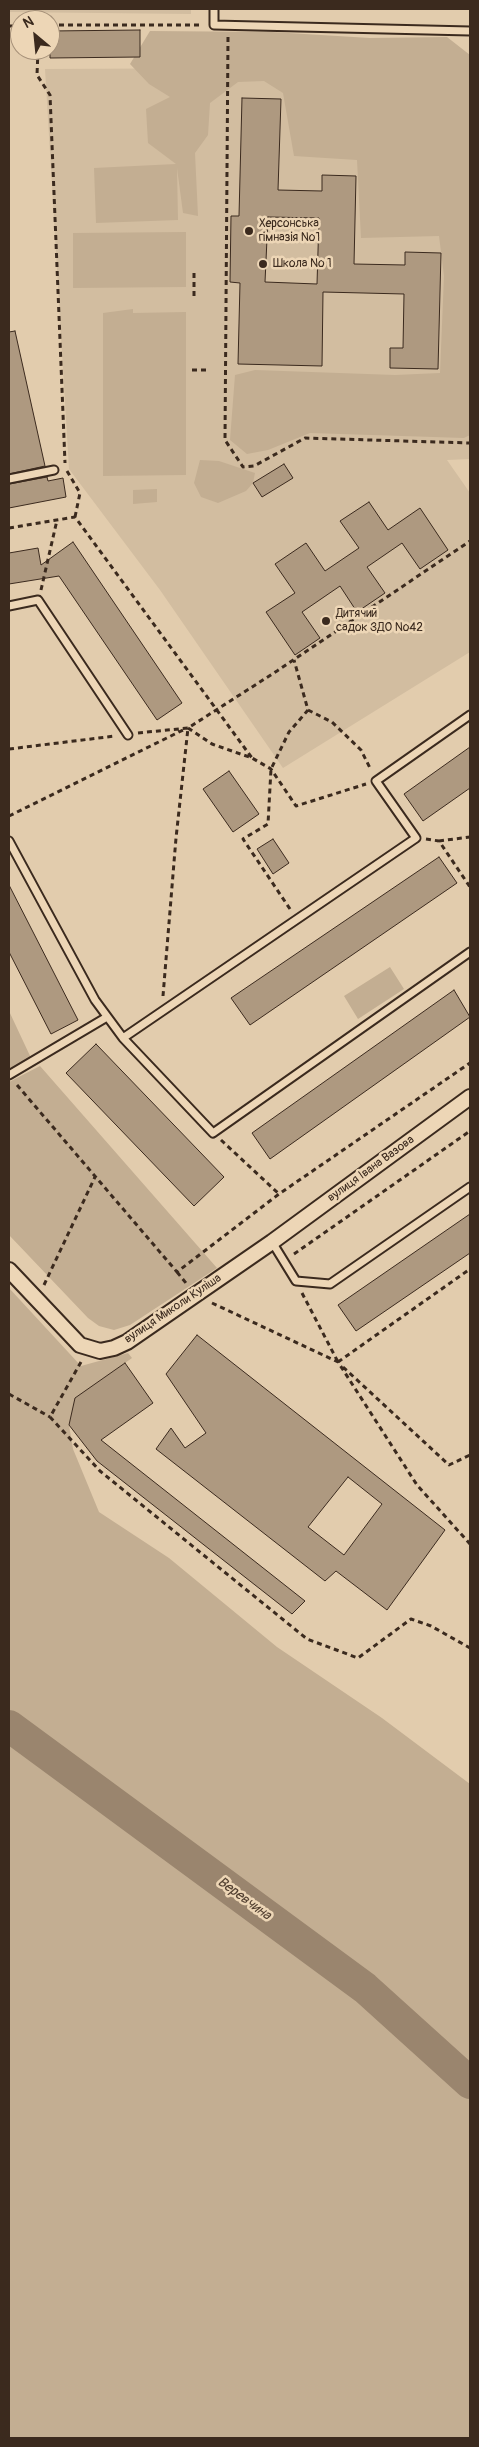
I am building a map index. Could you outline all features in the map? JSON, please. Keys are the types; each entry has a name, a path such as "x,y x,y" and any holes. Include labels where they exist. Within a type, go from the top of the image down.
{"street":[{"name":"вулиця Івана Вазова","path":"272,1242 470,1097"},
{"name":"вулиця Миколи Куліша","path":"88,1349 100,1351 127,1342 272,1242"},
{"path":"9,1270 80,1345 88,1349"}],"lane":[{"path":"214,9 214,25 470,31"},
{"path":"9,479 54,470"},
{"path":"9,606 38,600 128,734"},
{"path":"123,1038 416,838 376,780 470,714"},
{"path":"9,840 95,1000 123,1038 213,1133 470,952"},
{"path":"9,1075 107,1017"},
{"path":"272,1242 296,1281 330,1284 470,1187"}],"path":[{"path":"60,26 214,25"},
{"path":"228,26 224,440 243,467 254,466 305,438 470,443"},
{"path":"38,60 37,75 50,95 65,469 80,492 75,517 252,758"},
{"path":"194,270 194,296"},
{"path":"192,370 209,370"},
{"path":"9,528 75,517"},
{"path":"38,600 57,520"},
{"path":"9,816 188,728 294,660 470,541"},
{"path":"9,749 188,728 212,744 252,758 271,769 296,806 376,780 361,750 332,722 308,710 294,660"},
{"path":"297,918 243,839 268,824 271,769 289,732 308,710"},
{"path":"162,1011 176,838 188,728"},
{"path":"416,838 438,840 470,837"},
{"path":"438,840 470,887"},
{"path":"9,1075 177,1272 279,1194 470,1063"},
{"path":"283,1262 470,1131"},
{"path":"213,1133 279,1194"},
{"path":"37,1300 95,1177"},
{"path":"338,1362 470,1269"},
{"path":"296,1281 338,1362 417,1485 470,1544"},
{"path":"196,1294 338,1362 450,1465 470,1455"},
{"path":"50,1418 88,1349"},
{"path":"9,1394 50,1418 100,1471 307,1639 358,1658 412,1619 431,1626 470,1648"}],"shaded area":[{"path":"9,9 191,9 191,14 60,13 60,10 10,10 9,12"},
{"path":"150,31 272,32 370,38 447,37 470,55 470,435 464,438 310,433 268,450 247,454 230,440 235,375 255,370 395,375 440,373 444,276 439,236 361,238 357,160 294,156 283,93 264,81 238,82 210,103 208,135 195,153 198,216 183,213 177,168 178,220 96,223 94,168 176,164 148,143 146,109 170,97 149,84 130,64"},
{"name":"Школа № 1","path":"470,67 470,459 447,460 470,493 470,652 283,768 160,590 69,469 45,69"},
{"path":"186,232 186,287 73,288 73,233"},
{"path":"133,309 133,313 186,312 186,475 103,476 103,313"},
{"path":"200,460 219,461 255,473 253,483 246,491 218,503 201,497 194,483"},
{"path":"157,489 157,502 133,504 133,490"},
{"path":"390,967 404,989 358,1019 344,996"},
{"path":"9,1011 31,1058 9,1070"},
{"path":"40,1066 217,1268 130,1325 114,1330 99,1326 88,1318 9,1235 9,1082"},
{"path":"9,1288 81,1366 128,1353 132,1358 76,1398 69,1425 73,1449 99,1512 169,1558 277,1647 382,1718 470,1784 470,2438 9,2438"}],"building":[{"path":"140,30 140,57 60,58 60,31"},
{"name":"Херсонська гімназія №1","path":"242,98 281,99 278,190 322,191 322,175 356,176 354,264 405,265 405,252 441,253 438,369 390,368 390,348 403,348 404,294 323,292 322,366 238,364 240,283 230,282 231,216 239,216","holes":["268,217 319,218 317,284 265,282"]},
{"path":"15,331 45,466 9,474 9,332"},
{"path":"284,464 293,478 262,497 253,483"},
{"path":"47,477 48,481 63,478 66,497 9,508 9,484"},
{"path":"369,502 388,530 420,508 448,550 420,569 402,543 367,567 385,593 357,612 340,586 302,612 320,638 295,655 266,612 295,593 275,564 306,543 325,571 359,548 340,521"},
{"path":"73,542 182,703 157,720 59,576 9,584 9,553 38,548 41,565"},
{"path":"470,747 470,788 423,821 404,794"},
{"path":"229,771 259,814 233,832 203,789"},
{"path":"273,839 289,863 273,874 257,849"},
{"path":"439,857 457,883 250,1025 231,998"},
{"path":"9,885 78,1020 51,1034 9,952"},
{"path":"454,990 470,1017 270,1159 252,1133"},
{"path":"96,1044 224,1177 194,1206 66,1073"},
{"path":"470,1214 470,1253 356,1331 338,1305"},
{"path":"197,1335 445,1530 387,1610 336,1571 325,1581 156,1449 171,1428 185,1448 206,1433 166,1374","holes":["348,1477 382,1504 344,1555 308,1527"]},
{"path":"125,1363 153,1403 101,1440 305,1601 292,1614 97,1461 69,1425 75,1398"}],"waterway":[{"name":"Веревчина","path":"9,1726 365,1988 470,2083"}],"place":[{"name":"Херсонська гімназія №1","path":"249,231"},
{"name":"Школа № 1","path":"263,264"},
{"name":"Дитячий садок ЗДО №42","path":"326,621"}]}
